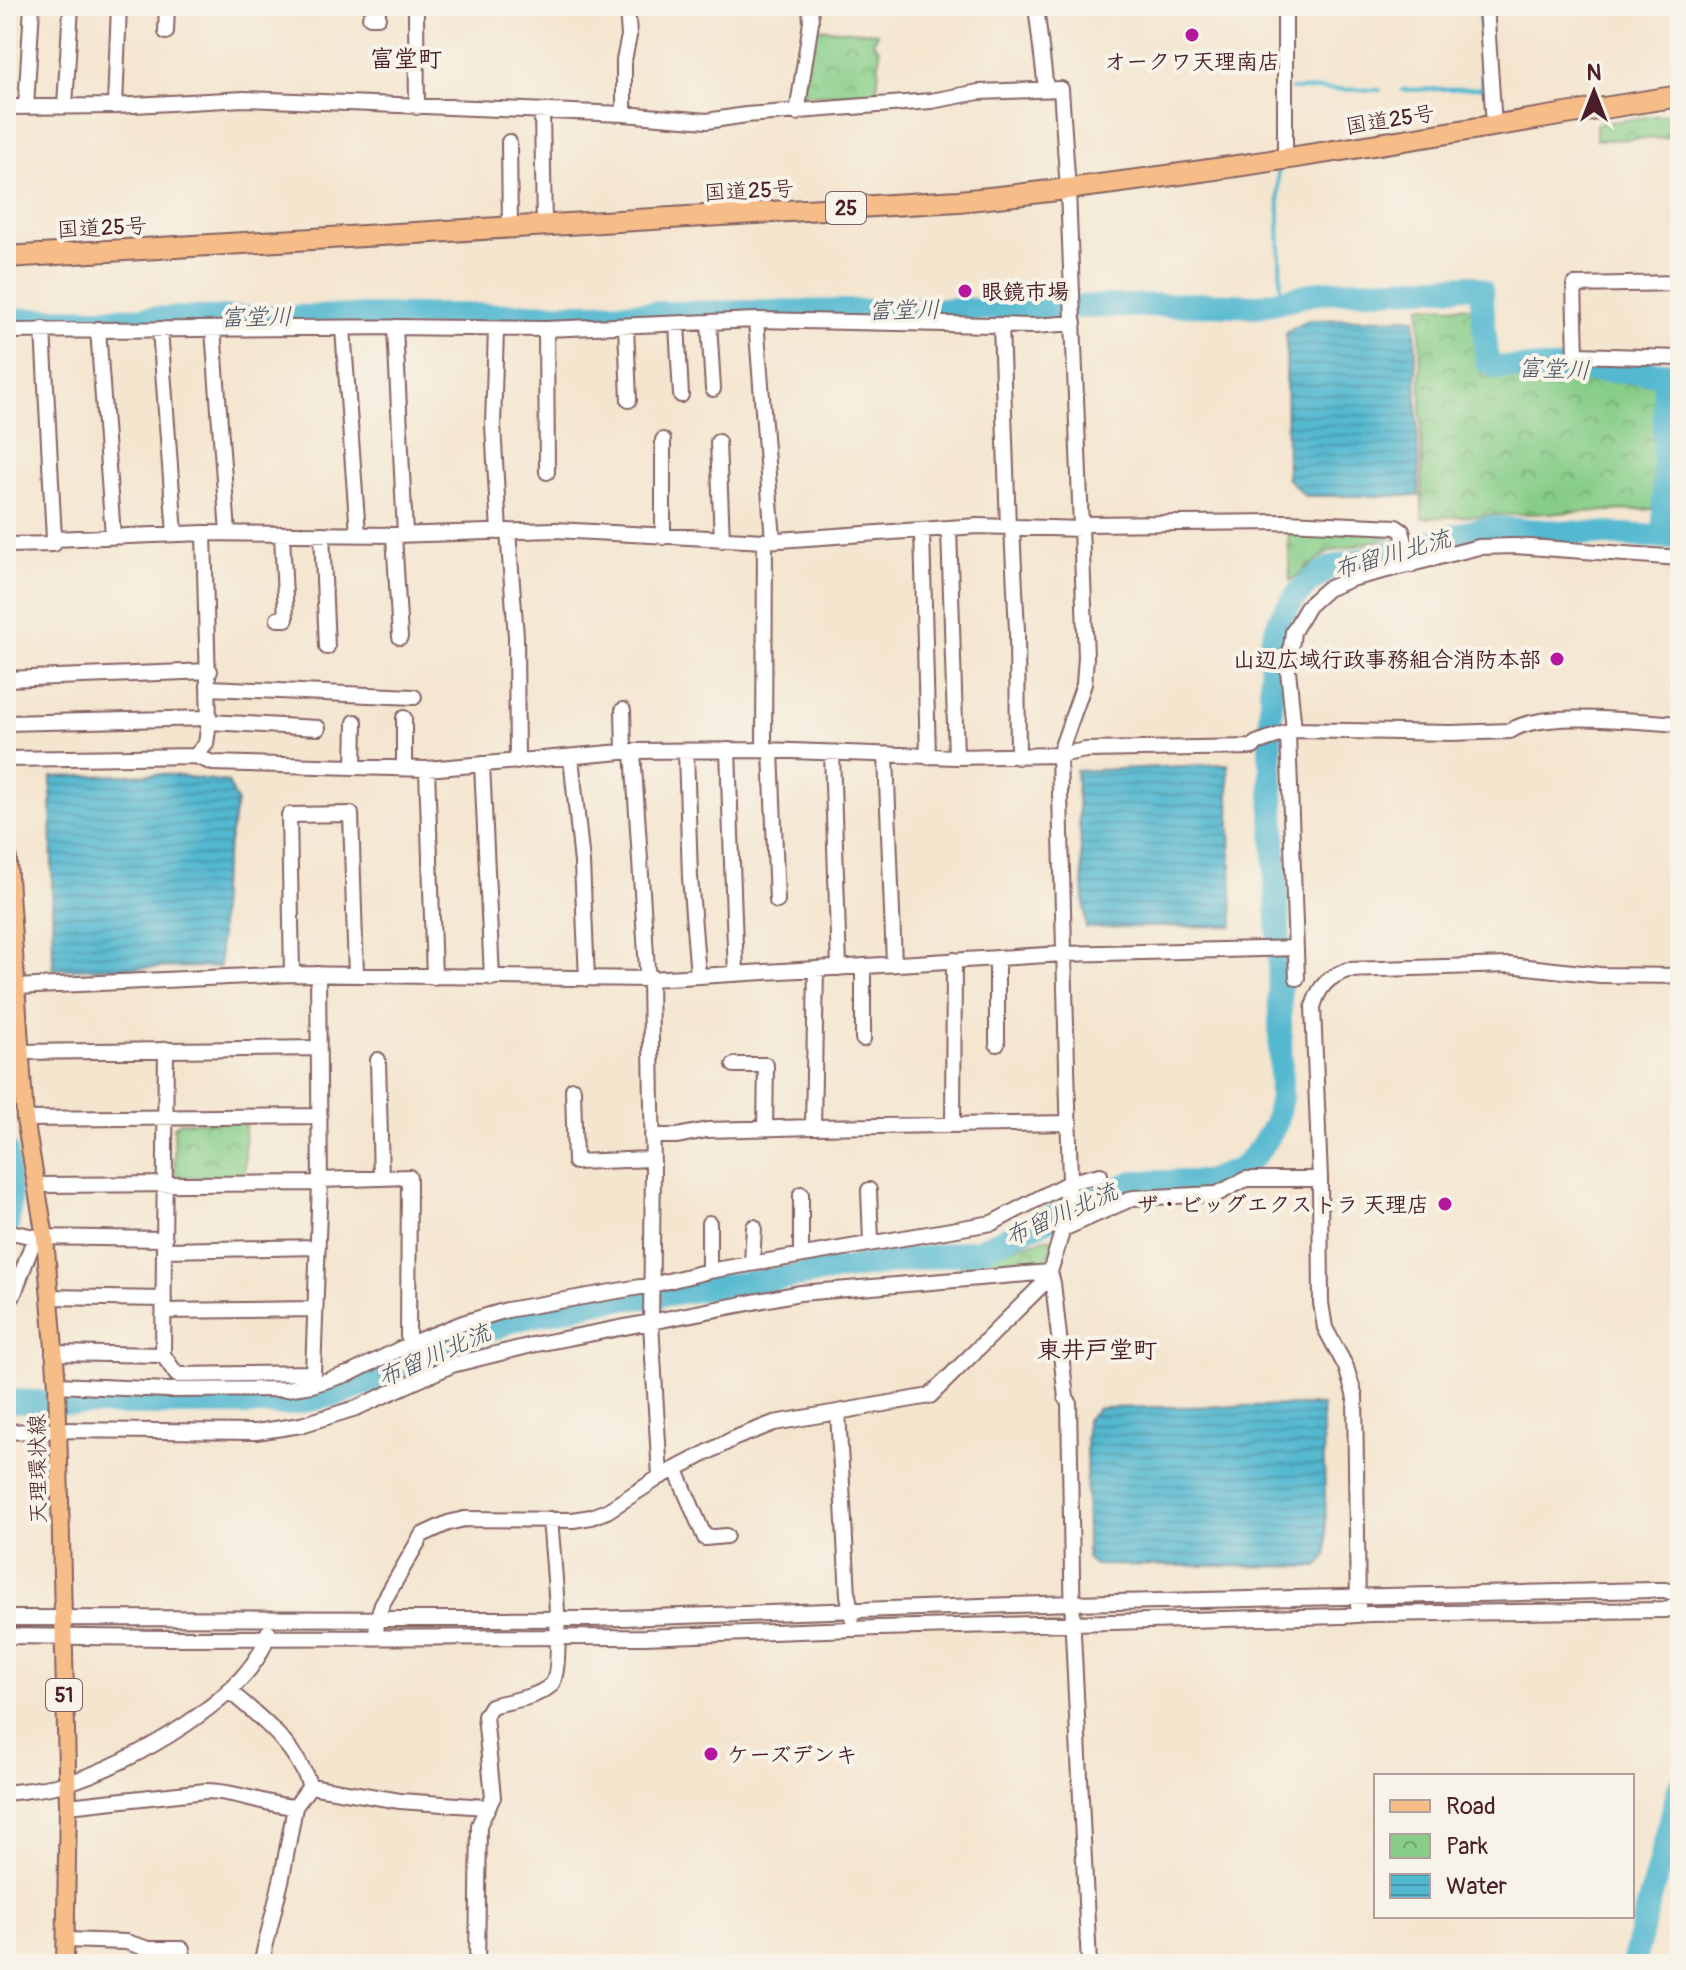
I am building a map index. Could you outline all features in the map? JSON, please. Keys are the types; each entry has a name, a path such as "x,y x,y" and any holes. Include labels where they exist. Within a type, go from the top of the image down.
{"highway":[{"name":"国道25号","path":"6,257 959,201 1068,190 1285,160 1680,96"}],"main road":[{"name":"天理環状線","path":"6,832 25,1119 36,1185 37,1237 49,1297 57,1389 68,1806 65,1964"}],"street":[{"path":"26,107 32,6"},
{"path":"65,106 71,6"},
{"path":"115,106 119,6"},
{"path":"166,32 167,6"},
{"path":"624,114 624,60 629,36 627,6"},
{"path":"797,113 811,22 810,6"},
{"path":"1036,6 1046,89"},
{"path":"1285,6 1285,160"},
{"path":"1486,6 1494,126"},
{"path":"416,14 417,107"},
{"path":"6,107 115,106 244,99 624,114 707,121 746,115 931,101 979,92 1061,89 1074,314 1086,657 1084,684 1059,755 1070,1123 1069,1188 1064,1226 1050,1272 1043,1284 930,1396 774,1423 735,1438 660,1477 607,1511 573,1520 464,1519 422,1535 382,1604 376,1638"},
{"path":"542,112 544,226"},
{"path":"509,142 510,228"},
{"path":"1680,283 1574,285 1576,355 1680,358"},
{"path":"6,331 395,327 546,329 756,320 1035,326 1074,314"},
{"path":"756,320 769,540 768,750 776,823 772,894"},
{"path":"709,322 713,389"},
{"path":"677,324 681,395"},
{"path":"1001,325 1018,757"},
{"path":"626,326 629,400"},
{"path":"395,327 400,637"},
{"path":"6,545 54,544 43,329"},
{"path":"98,329 113,536"},
{"path":"160,329 175,534"},
{"path":"213,329 228,533"},
{"path":"343,329 356,468 358,534"},
{"path":"496,329 493,425 516,636 517,762"},
{"path":"546,329 547,472"},
{"path":"663,440 663,537"},
{"path":"718,442 722,540"},
{"path":"54,539 204,533 400,534 555,530 769,540 949,528 1287,522 1396,527 1402,531 1410,564"},
{"path":"949,528 956,757"},
{"path":"922,531 928,757"},
{"path":"195,756 206,744 209,720 204,533"},
{"path":"278,619 286,619 282,534"},
{"path":"322,534 327,647"},
{"path":"1297,978 1288,670 1293,632 1308,606 1327,589 1351,579 1479,547 1515,546 1680,558"},
{"path":"6,679 210,671"},
{"path":"210,688 414,697"},
{"path":"623,710 650,979 651,1323 660,1477"},
{"path":"404,718 404,768"},
{"path":"6,723 209,720 318,728"},
{"path":"6,759 195,756 213,763 427,769 628,752 768,750 928,757 1018,757 1086,750 1253,747 1256,743 1289,732 1510,731 1518,726 1552,720 1680,724"},
{"path":"354,767 355,722"},
{"path":"728,750 736,974"},
{"path":"686,751 690,877 698,976"},
{"path":"832,753 839,968"},
{"path":"886,755 894,964"},
{"path":"571,757 582,863 587,979"},
{"path":"482,764 492,978"},
{"path":"427,769 434,977"},
{"path":"292,974 289,815 351,814 356,975"},
{"path":"760,823 776,823"},
{"path":"15,987 292,974 650,979 1063,954 1296,948"},
{"path":"997,958 997,1044"},
{"path":"953,1125 954,960"},
{"path":"1358,1615 1355,1397 1346,1367 1325,1328 1321,1303 1313,1007 1317,993 1328,979 1348,970 1509,965 1600,975 1680,976"},
{"path":"863,966 863,1039"},
{"path":"813,1127 816,969"},
{"path":"166,1049 163,1355 177,1375 313,1373 320,1181 318,974"},
{"path":"20,1052 317,1048"},
{"path":"378,1060 381,1178"},
{"path":"734,1065 766,1065 765,1128"},
{"path":"573,1089 575,1162 651,1159"},
{"path":"25,1119 320,1116"},
{"path":"652,1136 765,1128 1070,1123"},
{"path":"57,1389 286,1389 312,1385 351,1373 463,1323 507,1310 652,1285 752,1263 992,1223 1100,1175"},
{"path":"36,1185 409,1177 408,1336 428,1374"},
{"path":"1064,1226 1133,1198 1217,1194 1246,1179 1320,1179"},
{"path":"869,1190 871,1242"},
{"path":"801,1194 801,1255"},
{"path":"709,1223 709,1271"},
{"path":"752,1263 754,1227"},
{"path":"6,1231 37,1237 165,1245 318,1247"},
{"path":"13,1296 37,1237"},
{"path":"6,1432 59,1428 256,1432 301,1425 356,1408 428,1374 479,1356 800,1293 1050,1272"},
{"path":"1050,1272 1069,1402 1072,1603 1089,1964"},
{"path":"49,1297 164,1305 315,1309"},
{"path":"53,1353 163,1355"},
{"path":"838,1412 851,1611 855,1629"},
{"path":"676,1470 705,1538 726,1536"},
{"path":"477,1964 479,1825 493,1797 485,1716 491,1706 550,1686 557,1677 558,1638 550,1519"},
{"path":"6,1636 62,1628 270,1620 556,1620 1072,1603 1653,1590 1680,1595"},
{"path":"6,1618 62,1628 267,1638 558,1638 1358,1615 1665,1610 1680,1602"},
{"path":"6,1793 67,1783 157,1745 192,1722 249,1670 261,1653 270,1620"},
{"path":"228,1690 283,1741 297,1759 310,1786"},
{"path":"310,1786 400,1801 486,1807"},
{"path":"261,1964 295,1807 310,1786"},
{"path":"68,1806 226,1791 274,1806 295,1807"},
{"path":"65,1940 126,1942 149,1949 182,1949 183,1960 190,1964"}],"green space":[{"path":"813,28 877,33 873,42 880,50 877,93 802,95"},
{"path":"1667,114 1671,119 1671,138 1596,140 1596,124"},
{"path":"1420,306 1475,307 1482,377 1657,384 1658,509 1422,518"},
{"path":"1288,525 1394,529 1397,536 1328,552 1290,581"},
{"path":"245,1121 245,1177 182,1177 175,1173 174,1127 180,1122"},
{"path":"1049,1238 1054,1241 1044,1267 961,1273 960,1262"}],"water":[{"path":"1415,318 1419,496 1305,496 1287,478 1286,333 1308,320"},
{"path":"1228,764 1233,926 1086,928 1076,771"},
{"path":"164,774 228,782 237,802 220,889 220,967 53,969 51,777"},
{"path":"1322,1405 1327,1555 1318,1567 1095,1565 1087,1558 1086,1420 1099,1408"}],"waterway":[{"path":"1402,90 1482,88 1480,14"},
{"path":"1292,89 1380,90"},
{"path":"1278,133 1278,150"},
{"path":"1278,171 1281,301"},
{"name":"富堂川","path":"6,320 946,310 1205,304 1258,306 1320,292 1470,286 1481,290 1487,361 1496,367 1665,373 1664,537"},
{"name":"布留川北流","path":"6,1401 288,1404 339,1394 369,1383 513,1320 603,1300 646,1297 979,1250 1133,1182 1206,1182 1241,1169 1259,1150 1275,1125 1281,1097 1279,947 1270,746 1272,640 1281,617 1309,582 1330,568 1485,528 1680,538"},
{"path":"6,1151 10,1200 6,1237"},
{"path":"1633,1964 1680,1785"}],"place":[{"name":"オークワ天理南店","path":"1192,35"},
{"name":"眼鏡市場","path":"965,291"},
{"name":"山辺広域行政事務組合消防本部","path":"1557,659"},
{"name":"ザ・ビッグエクストラ 天理店","path":"1445,1204"},
{"name":"ケーズデンキ","path":"711,1754"}],"district":[{"name":"富堂町","path":"406,59"},
{"name":"東井戸堂町","path":"1097,1350"}]}
